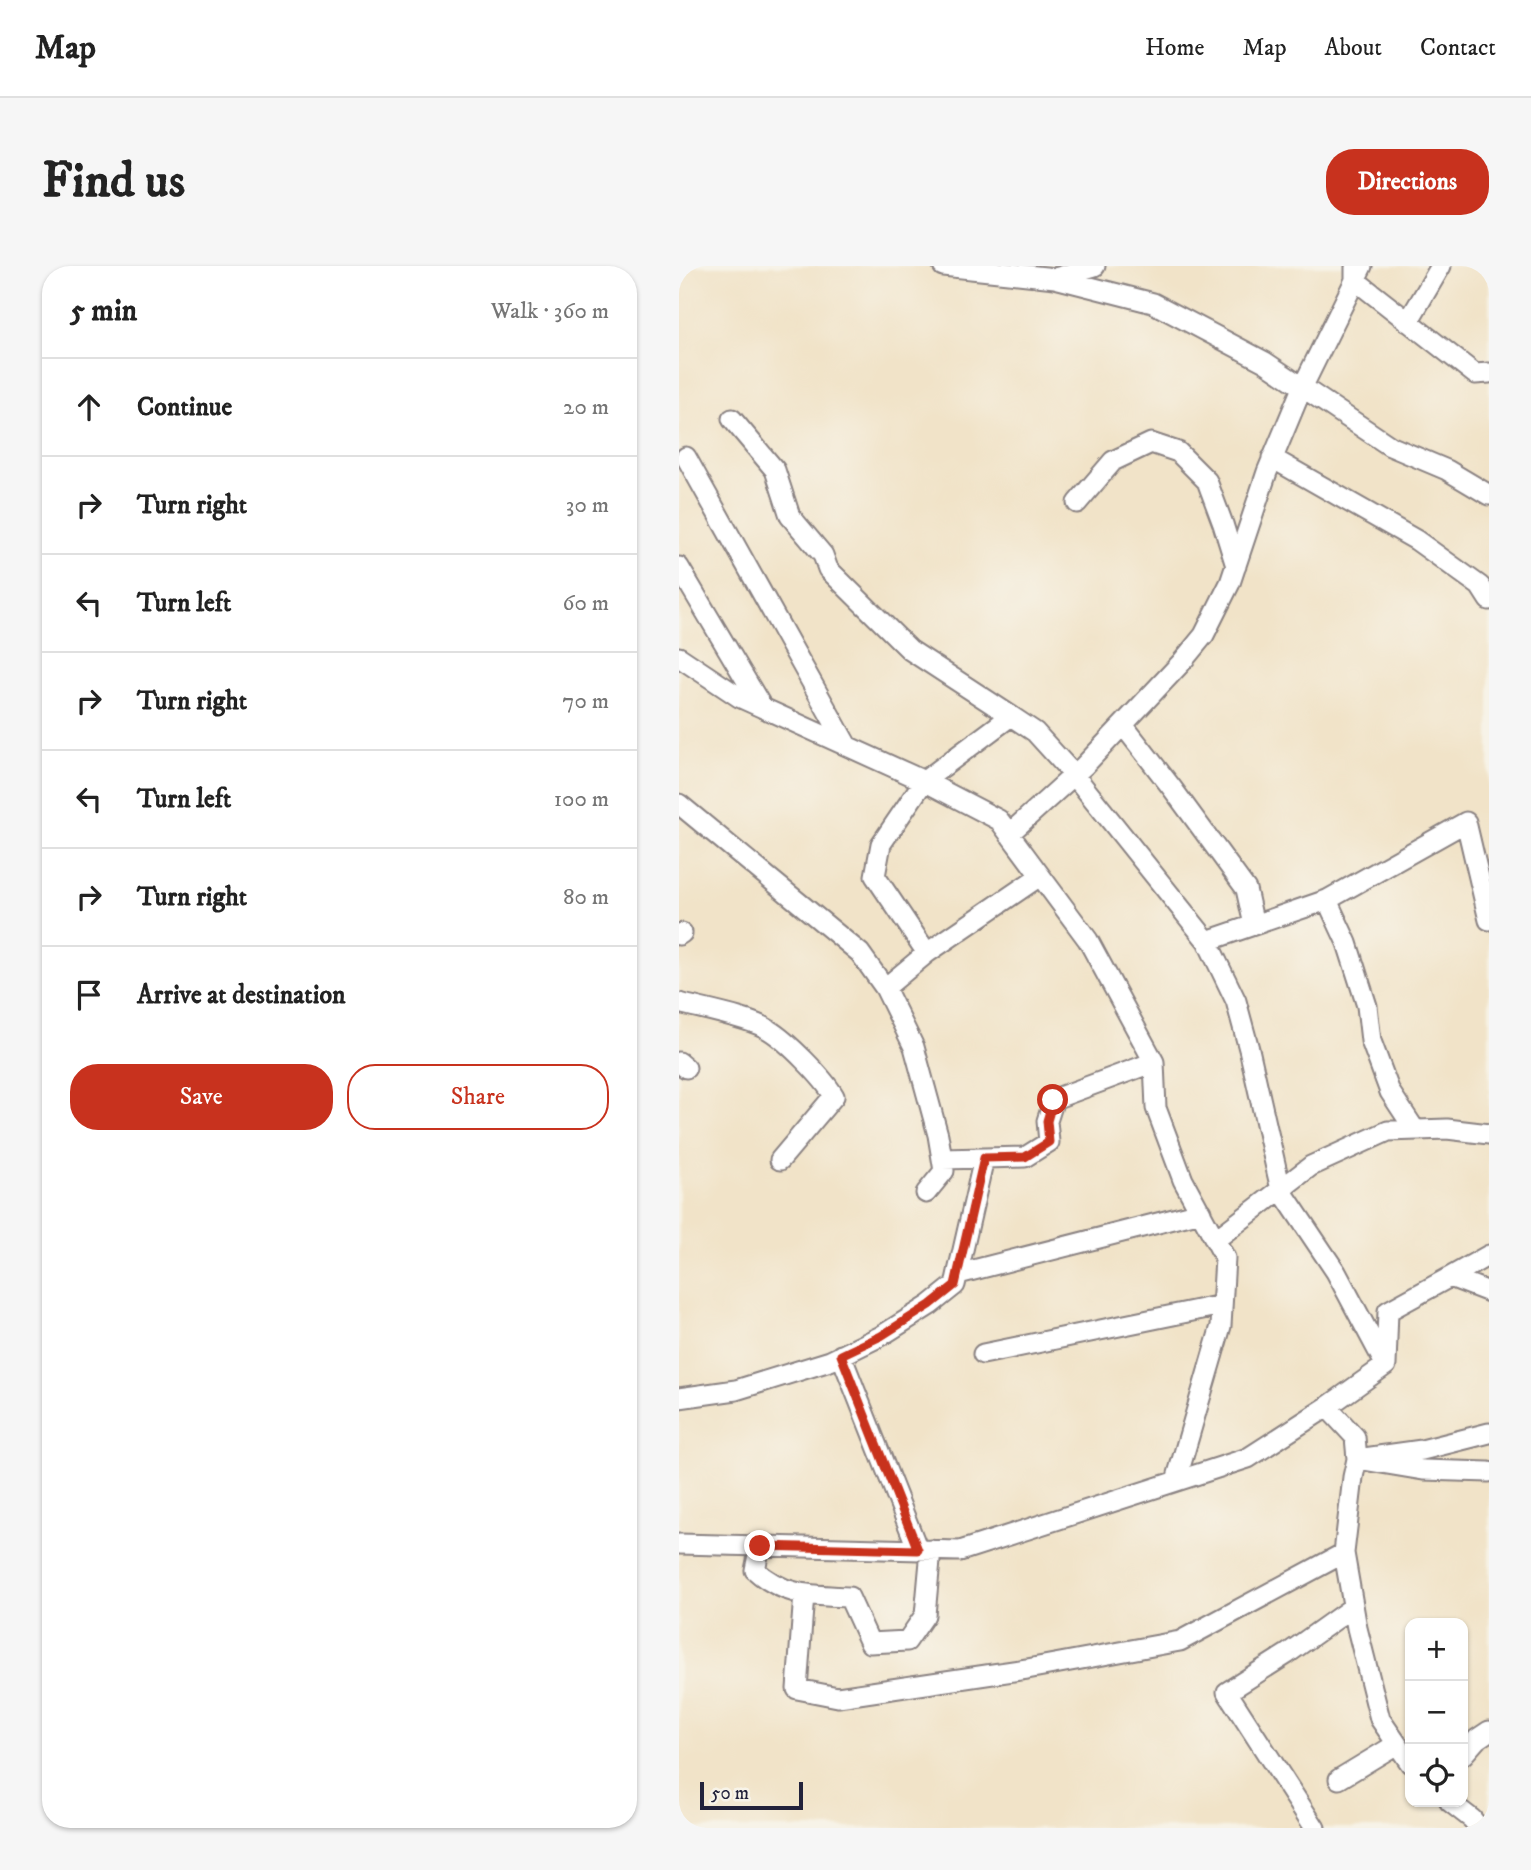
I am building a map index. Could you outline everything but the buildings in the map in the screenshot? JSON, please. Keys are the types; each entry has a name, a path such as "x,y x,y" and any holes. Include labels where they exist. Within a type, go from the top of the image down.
{"street":[{"path":"943,266 1055,278 1153,303 1265,362 1390,446 1447,470 1489,495"},
{"path":"1055,278 1093,266"},
{"path":"1408,322 1441,266"},
{"path":"1009,834 1074,775 1123,725 1204,635 1230,583 1272,458 1357,271 1408,322 1475,374 1489,373"},
{"path":"732,419 775,470 790,516 823,555 828,569 910,650 1035,732 1074,775 1207,941 1235,1000 1281,1190 1336,1272 1386,1365"},
{"path":"1077,503 1113,461 1151,443 1178,452 1207,481 1236,566"},
{"path":"686,457 846,744"},
{"path":"1272,458 1416,540 1480,586 1489,600"},
{"path":"679,567 762,707"},
{"path":"679,657 739,697 846,744 999,820 1088,940 1154,1062 1156,1108 1183,1180 1225,1258 1221,1326 1176,1481"},
{"path":"927,953 875,877 881,844 924,781 1011,716"},
{"path":"1123,725 1246,888 1254,925"},
{"path":"679,804 860,954 885,988 914,1047 938,1135 944,1171 926,1193"},
{"path":"1207,941 1327,900 1466,822 1489,920"},
{"path":"885,988 927,953 1040,876"},
{"path":"1327,900 1351,955 1367,1006 1371,1041 1390,1092 1415,1130"},
{"path":"679,1003 768,1029 825,1080 834,1096 780,1160"},
{"path":"942,1159 1025,1157 1049,1142 1047,1121 1053,1100 1154,1062"},
{"path":"1216,1240 1311,1166 1388,1130 1447,1129 1489,1134"},
{"path":"679,1398 737,1390 841,1355 881,1336 930,1305 955,1285 984,1158"},
{"path":"958,1274 1201,1212"},
{"path":"1386,1365 1388,1311 1489,1255"},
{"path":"1450,1277 1489,1292"},
{"path":"983,1354 1222,1305"},
{"path":"760,1546 755,1570 771,1584 804,1594 849,1597 870,1643 907,1641 925,1615 925,1550 841,1355"},
{"path":"679,1544 960,1551 1248,1458 1386,1365"},
{"path":"1327,1407 1355,1437 1357,1459 1344,1553 1353,1607 1380,1719 1405,1756"},
{"path":"1357,1459 1422,1450 1489,1433"},
{"path":"1357,1459 1423,1470 1489,1472"},
{"path":"804,1594 797,1689 838,1697 1027,1669 1180,1641 1344,1553"},
{"path":"1315,1828 1227,1692 1353,1607"},
{"path":"1468,1749 1489,1731"},
{"path":"1339,1779 1397,1744"},
{"path":"1456,1807 1479,1828"}],"route":[{"path":"760,1546 918,1550 841,1355 881,1336 930,1305 955,1285 984,1158 1025,1157 1049,1142 1047,1121 1053,1100"}]}
